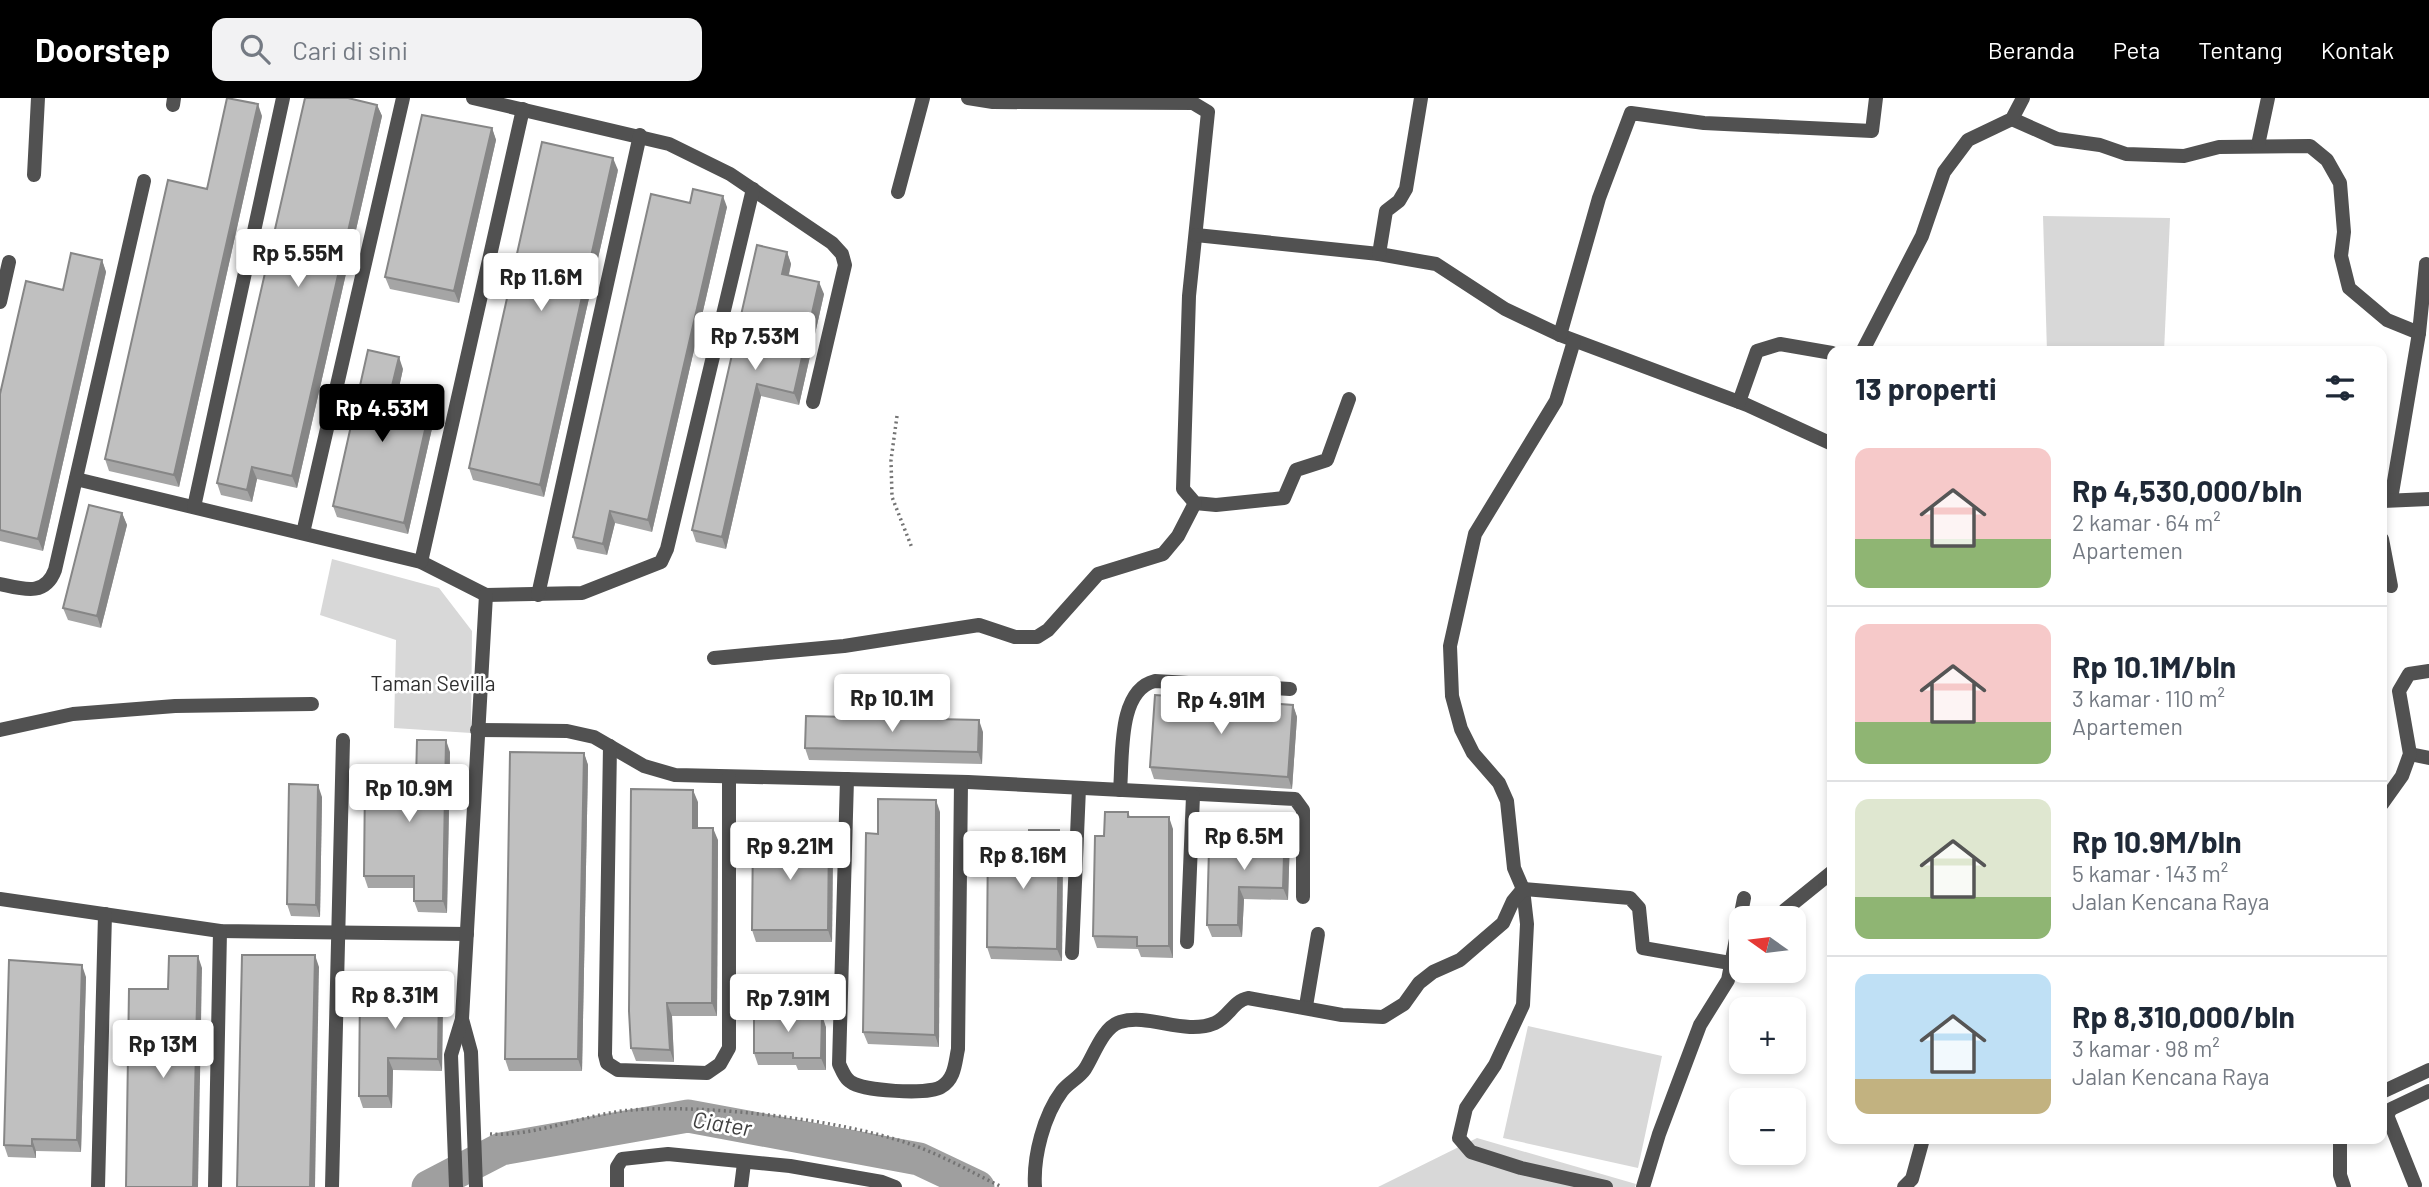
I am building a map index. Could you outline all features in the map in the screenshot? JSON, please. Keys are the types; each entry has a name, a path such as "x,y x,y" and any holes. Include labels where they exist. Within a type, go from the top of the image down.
{"street":[{"path":"34,175 38,98"},
{"path":"194,507 283,98"},
{"path":"303,533 403,98"},
{"path":"898,192 923,98"},
{"path":"968,98 993,102 1193,103 1205,108 1209,118 1189,296 1183,489 1195,503 1216,505 1284,498 1296,470 1326,460 1349,399"},
{"path":"1379,254 1386,211 1399,201 1406,189 1421,98"},
{"path":"1559,335 1599,198 1631,113 1704,123 1872,131 1876,98"},
{"path":"1865,346 1922,236 1944,172 1968,140 2012,119 2022,98"},
{"path":"2258,145 2268,98"},
{"path":"483,99 669,144 708,162 753,189 832,243 842,254 845,265 813,402"},
{"path":"421,562 523,109"},
{"path":"2012,119 2057,139 2100,145 2126,155 2184,156 2219,147 2310,146 2327,160 2340,183 2344,232 2340,256 2349,288 2387,320 2423,331"},
{"path":"538,595 640,135"},
{"path":"0,584 32,591 40,589 52,578 144,181"},
{"path":"76,479 421,562 486,595 582,593 629,576 663,560 753,189"},
{"path":"1196,235 1379,254 1436,264 1505,309 1559,335 1739,402 1827,442"},
{"path":"0,302 9,262"},
{"path":"2387,495 2423,331 2426,264"},
{"path":"1574,341 1556,401 1475,534 1450,646 1452,696 1461,729 1473,752 1499,783 1507,801 1515,874 1523,889 1527,924 1523,1004 1495,1065 1466,1108 1459,1138 1471,1152 1521,1168 1606,1187"},
{"path":"1739,402 1757,351 1780,344 1827,352"},
{"path":"2387,500 2429,499"},
{"path":"714,658 844,646 979,625 1015,637 1037,637 1048,630 1098,574 1163,554 1178,536 1195,503"},
{"path":"2387,562 2392,586"},
{"path":"456,1187 451,1055 462,1019 486,595"},
{"path":"2387,797 2402,776 2410,754 2399,691 2409,674 2429,671"},
{"path":"1120,790 1128,708 1133,693 1144,683 1154,681 1290,689"},
{"path":"0,730 86,713 175,706 312,704"},
{"path":"477,730 567,730 594,737 644,766 675,775 961,782 1193,796 1295,799 1301,804 1303,897"},
{"path":"331,1187 340,934 342,740"},
{"path":"610,746 605,1055 607,1063 618,1070 706,1073 726,1057 729,1048 729,777"},
{"path":"2410,754 2429,758"},
{"path":"847,779 839,1064 849,1082 862,1088 928,1091 941,1088 952,1078 958,1049 961,782"},
{"path":"1072,953 1079,788"},
{"path":"1186,942 1193,796"},
{"path":"1791,906 1827,876"},
{"path":"1523,889 1630,898 1639,908 1643,948 1729,959"},
{"path":"1034,1187 1034,1172 1052,1105 1064,1087 1080,1077 1108,1031 1116,1023 1139,1021 1196,1027 1216,1023 1239,1000 1248,998 1371,1019 1393,1013 1433,972 1460,960 1503,923 1513,901 1523,889"},
{"path":"1743,906 1744,898"},
{"path":"0,899 220,931 467,934"},
{"path":"98,1187 106,914"},
{"path":"215,1187 220,931"},
{"path":"1306,1006 1318,934"},
{"path":"1643,1187 1651,1156 1700,1025 1729,978"},
{"path":"462,1019 471,1052 476,1187"},
{"path":"2387,1090 2429,1070"},
{"path":"2415,1185 2387,1115 2391,1109 2429,1091"},
{"path":"1904,1187 1912,1179 1922,1144"},
{"path":"2340,1144 2340,1175 2344,1187"},
{"path":"617,1187 617,1167 622,1159 668,1154 790,1166 882,1182 895,1187"},
{"path":"741,1187 744,1163"}],"path":[{"path":"897,416 891,460 891,497 912,548"},
{"path":"474,1135 508,1134 579,1117 630,1110 715,1111 825,1125 906,1142 1002,1187"}],"green space":[{"path":"2043,216 2170,218 2164,346 2047,346"},
{"name":"Taman Sevilla","path":"332,559 439,588 472,631 471,733 394,728 396,640 320,615"},
{"path":"1528,1026 1662,1056 1638,1168 1503,1138"},
{"path":"1477,1138 1636,1184 1635,1187 1378,1187"}],"building":[{"path":"227,98 258,104 174,475 105,459 168,180 207,189"},
{"path":"305,98 348,98 377,105 292,476 252,467 247,490 217,483"},
{"path":"422,115 492,128 454,291 385,277"},
{"path":"542,142 613,158 540,485 469,468"},
{"path":"693,189 723,196 648,520 610,511 603,544 573,537 651,194 690,203"},
{"path":"757,245 787,252 782,274 819,282 794,393 757,384 722,537 692,530"},
{"path":"71,253 102,260 38,539 0,530 0,394 26,281 63,290"},
{"path":"368,350 399,357 391,390 432,399 404,523 333,506"},
{"path":"89,505 122,513 97,616 63,608"},
{"path":"1155,695 1293,705 1288,777 1150,767"},
{"path":"806,716 979,720 978,752 805,748"},
{"path":"417,740 446,740 443,901 414,901 414,876 364,876 365,779 416,780"},
{"path":"510,752 584,753 578,1059 505,1059"},
{"path":"289,784 318,785 316,905 287,904"},
{"path":"631,789 693,790 693,828 713,828 712,1003 667,1003 670,1050 631,1048"},
{"path":"878,799 936,800 935,1035 863,1032 866,833 878,834"},
{"path":"1105,812 1128,812 1128,817 1169,817 1169,946 1137,946 1137,937 1093,936 1095,836 1104,836"},
{"path":"1253,822 1285,823 1283,888 1239,887 1238,925 1207,925 1209,848 1252,849"},
{"path":"1029,830 1059,830 1057,949 987,947 988,837 1029,837"},
{"path":"753,833 829,833 828,930 752,930"},
{"path":"242,955 315,955 310,1187 237,1187"},
{"path":"169,956 198,956 193,1187 126,1187 129,989 168,989"},
{"path":"9,960 82,965 77,1140 32,1139 32,1146 4,1145"},
{"path":"360,986 439,986 438,1059 388,1058 388,1096 359,1096"},
{"path":"754,1011 785,1011 785,1015 822,1015 821,1058 793,1058 793,1053 754,1053"}],"waterway":[{"name":"Ciater","path":"428,1187 501,1149 688,1116 919,1159 978,1187"}]}
